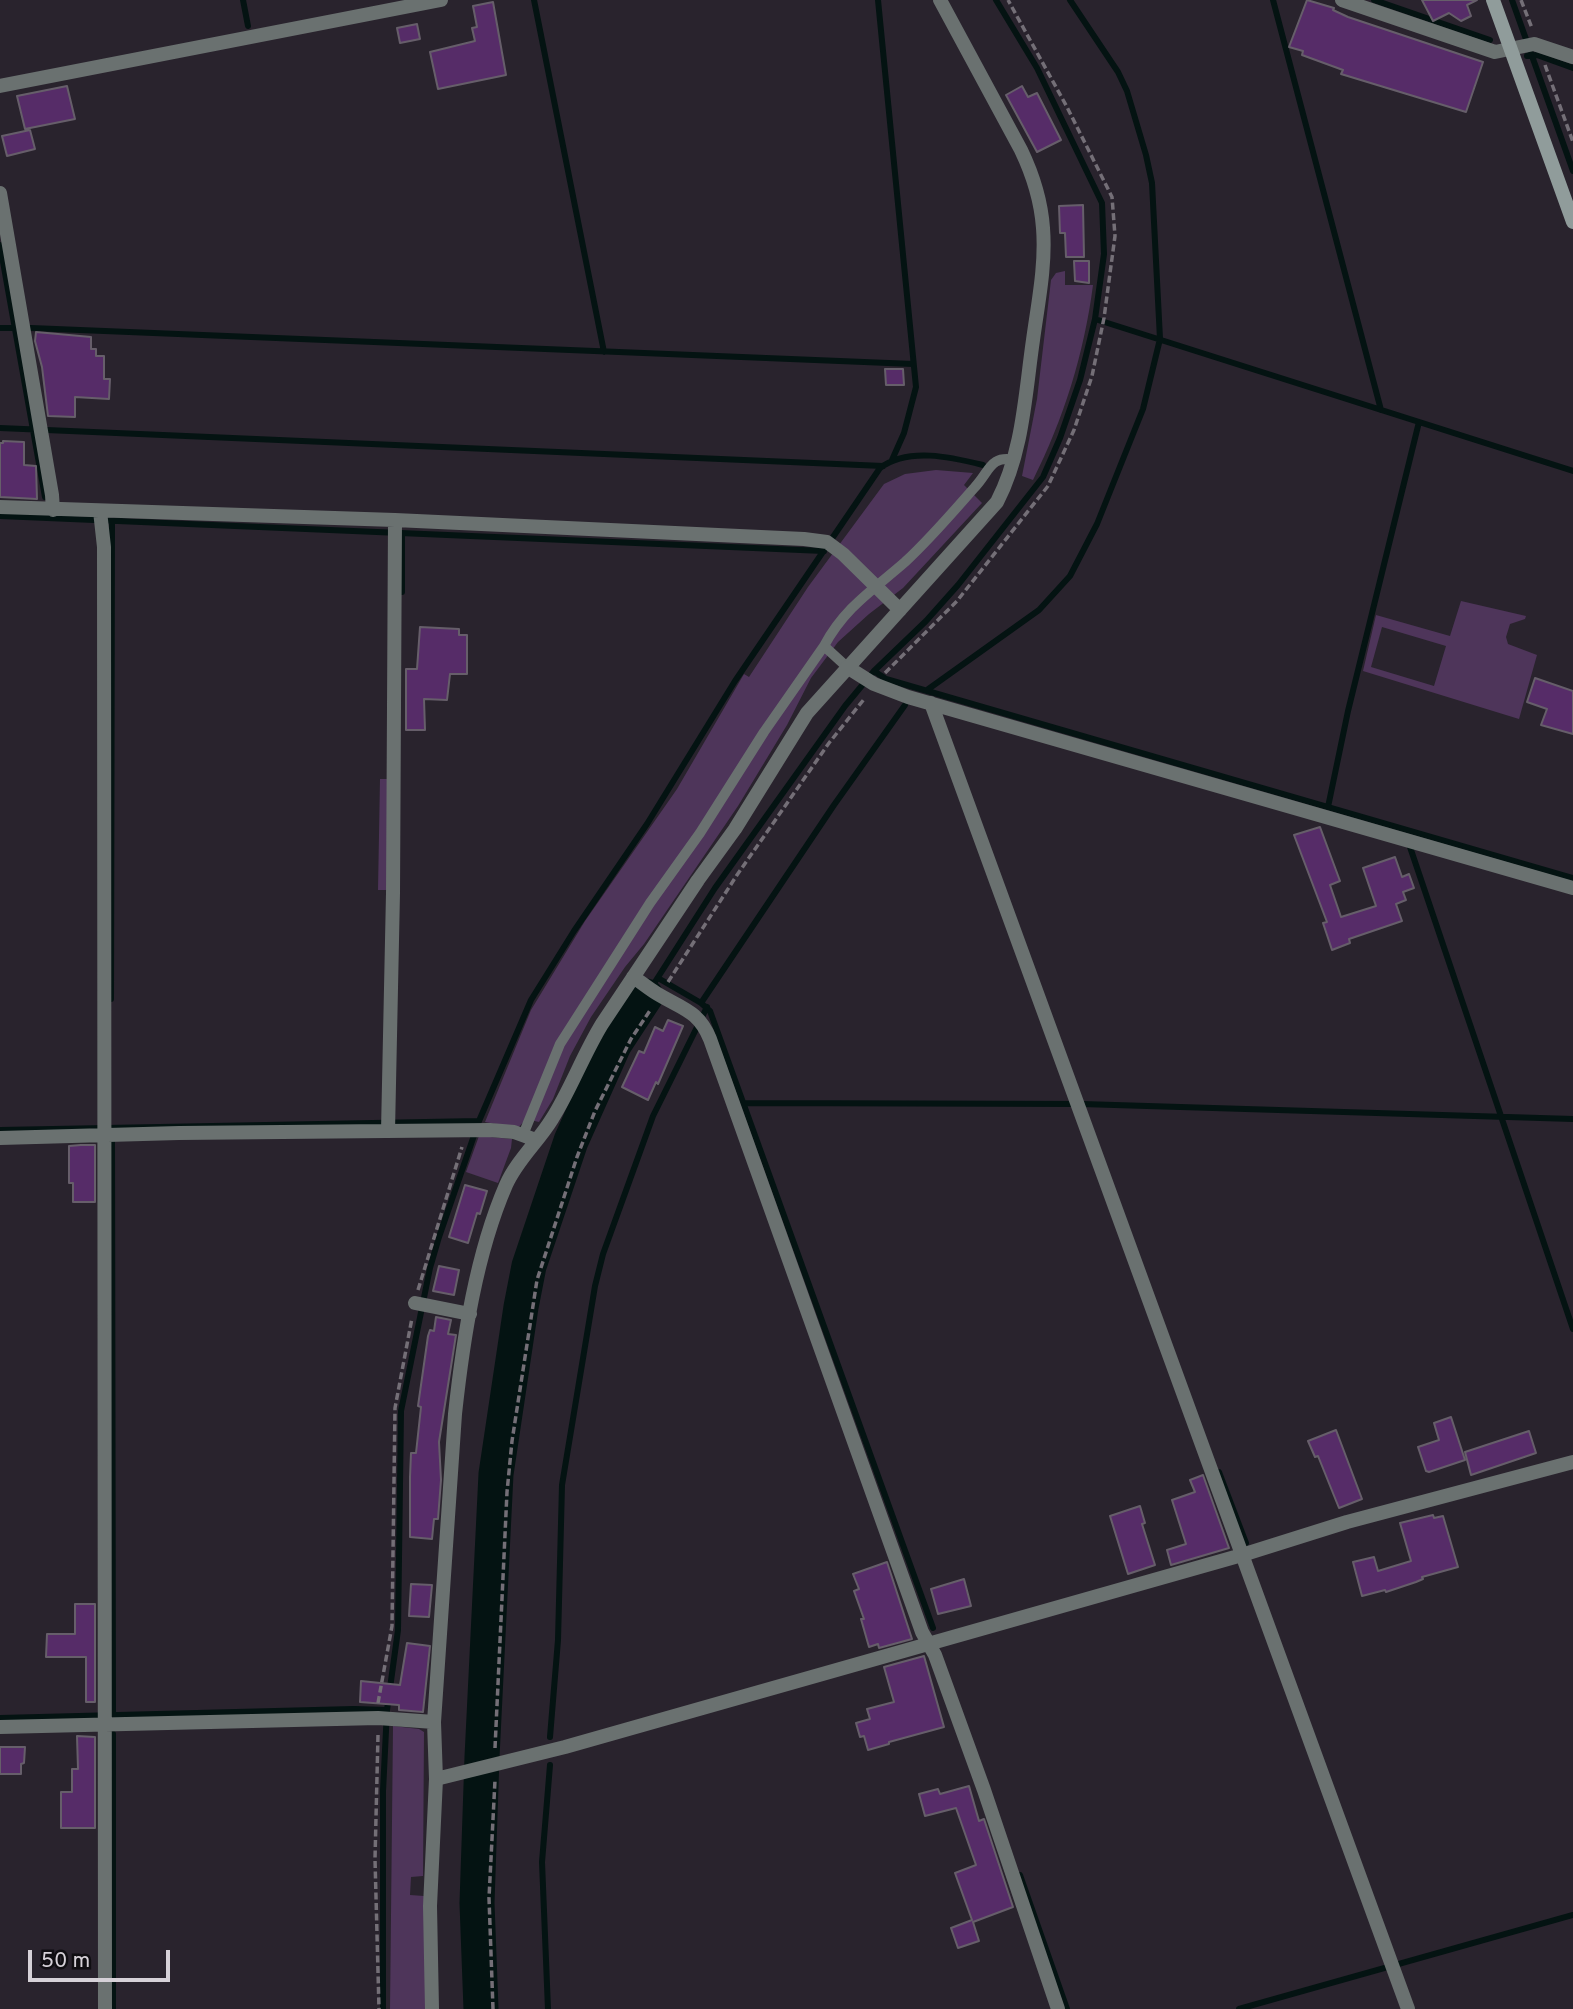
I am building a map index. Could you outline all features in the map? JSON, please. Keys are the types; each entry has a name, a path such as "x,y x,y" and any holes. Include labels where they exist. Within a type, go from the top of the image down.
{"street":[{"path":"0,86 441,0"},
{"path":"432,2009 430,1906 436,1779 435,1722 454,1414 470,1314 488,1237 506,1184 530,1137 565,1098 587,1048 639,980 698,880 735,829 807,713 852,671 900,610 997,502 1015,460 1041,282 1044,237 1042,213 1032,174 1021,150 940,0"},
{"path":"1342,0 1495,52 1522,46 1573,57"},
{"path":"1493,0 1522,46 1573,222"},
{"path":"0,193 53,510"},
{"path":"0,507 53,510 101,518 831,545 900,610"},
{"path":"101,518 104,575 106,2009"},
{"path":"388,1125 393,893 395,528"},
{"path":"852,671 930,703 1573,888"},
{"path":"930,703 1408,2009"},
{"path":"639,980 699,1019 710,1040 922,1632 935,1656 984,1790 1058,2009"},
{"path":"0,1138 104,1130 388,1125 503,1130 530,1137"},
{"path":"420,1304 470,1314"},
{"path":"436,1779 929,1644 1348,1522 1573,1462"},
{"path":"0,1727 106,1719 382,1715 435,1722"}],"lane":[{"path":"530,1137 560,1044 635,925 700,833 844,615 923,544 985,477 994,461 1003,457 1015,460"},
{"path":"824,646 852,671"}],"path":[{"path":"670,979 704,924 829,743 879,681 957,601 1048,486 1074,430 1092,376 1104,318 1115,236 1112,197 1067,107 1008,0"},
{"path":"1545,62 1573,142"},
{"path":"493,2009 489,1898 491,1815 507,1492 512,1441 537,1280 595,1111 631,1039 658,994"},
{"path":"379,2009 375,1894 382,1715 392,1626 394,1408 420,1304 430,1245 473,1130"}],"shaded area":[{"path":"1065,271 1065,285 1093,285 1084,336 1071,385 1033,480 1022,476 1037,399 1051,280 1056,273"},
{"path":"936,470 973,473 964,485 982,503 903,588 838,642 811,678 787,725 738,806 591,1017 570,1056 553,1099 539,1122 526,1119 518,1128 485,1122 531,1010 585,921 677,789 744,674 749,677 808,587 884,484 905,474"},
{"path":"1461,601 1526,616 1525,619 1510,624 1506,637 1508,644 1537,655 1519,719 1363,671 1376,615 1450,636","holes":["1382,627 1446,646 1434,686 1371,667"]},
{"path":"380,779 390,779 390,890 378,890"},
{"path":"479,1136 512,1139 498,1183 466,1172"},
{"path":"393,1726 424,1732 423,1876 411,1877 410,1895 424,1896 426,2009 390,2009"}],"building":[{"path":"1307,0 1334,8 1333,10 1348,17 1483,62 1466,112 1341,74 1343,70 1302,55 1303,51 1289,47"},
{"path":"1422,0 1477,0 1467,5 1471,16 1461,21 1449,13 1433,21"},
{"path":"493,2 506,75 438,89 430,52 475,41 472,28 477,27 473,6"},
{"path":"417,24 420,39 400,43 397,28"},
{"path":"67,86 75,119 25,129 17,96"},
{"path":"1022,86 1028,97 1037,93 1061,140 1037,152 1006,95"},
{"path":"30,130 35,149 7,156 2,136"},
{"path":"1083,205 1084,257 1066,257 1065,233 1060,233 1059,206"},
{"path":"1074,261 1089,261 1089,283 1075,281"},
{"path":"36,332 91,337 91,349 96,349 96,356 104,356 104,379 110,379 109,399 75,397 75,417 48,416 42,367 35,341"},
{"path":"885,369 903,369 904,385 886,385"},
{"path":"24,442 24,465 36,466 37,499 0,497 0,443"},
{"path":"420,627 459,629 459,635 467,635 467,674 450,674 447,700 424,699 425,730 406,730 406,669 417,669"},
{"path":"1535,678 1573,691 1573,734 1541,725 1547,709 1527,702"},
{"path":"1320,827 1340,881 1330,885 1341,917 1376,906 1363,868 1395,857 1402,877 1409,874 1414,888 1403,892 1406,900 1396,904 1402,921 1349,939 1350,943 1332,950 1323,923 1327,922 1294,835"},
{"path":"668,1020 683,1026 658,1084 656,1082 648,1100 622,1087 639,1051 644,1053 655,1027 663,1031"},
{"path":"95,1145 95,1202 73,1202 73,1183 69,1183 69,1146"},
{"path":"465,1185 487,1191 468,1243 449,1237"},
{"path":"439,1266 459,1270 454,1295 433,1291"},
{"path":"436,1317 451,1320 448,1334 456,1335 439,1442 441,1480 438,1519 434,1519 432,1539 410,1537 410,1477 411,1453 416,1453 421,1407 418,1406 428,1336 430,1330 434,1331"},
{"path":"1451,1417 1465,1460 1426,1471 1418,1447 1439,1440 1434,1423"},
{"path":"1336,1430 1362,1499 1339,1508 1318,1456 1315,1457 1308,1441"},
{"path":"1529,1431 1536,1453 1471,1475 1465,1452"},
{"path":"1203,1475 1229,1548 1171,1565 1167,1550 1186,1544 1172,1500 1195,1492 1190,1480"},
{"path":"1140,1506 1145,1523 1142,1524 1155,1565 1128,1574 1110,1516"},
{"path":"1433,1515 1434,1518 1443,1516 1458,1567 1422,1577 1423,1579 1416,1582 1386,1592 1385,1590 1362,1596 1353,1562 1374,1557 1378,1571 1411,1561 1400,1523"},
{"path":"887,1562 912,1639 879,1648 878,1644 869,1647 861,1619 864,1619 854,1591 859,1589 853,1574"},
{"path":"964,1579 971,1606 938,1614 931,1589"},
{"path":"411,1584 432,1585 429,1617 409,1616"},
{"path":"75,1604 95,1604 95,1702 86,1702 86,1657 46,1657 47,1634 75,1634"},
{"path":"407,1643 430,1646 423,1712 399,1710 399,1705 360,1702 361,1681 400,1685"},
{"path":"924,1656 944,1727 868,1750 856,1723 870,1719 867,1709 894,1702 884,1667"},
{"path":"77,1736 95,1737 95,1828 61,1828 61,1792 72,1792 72,1769 78,1769"},
{"path":"0,1747 25,1747 21,1774 0,1774"},
{"path":"969,1786 979,1821 984,1819 1013,1907 973,1922 979,1941 958,1948 951,1928 972,1920 955,1873 976,1865 956,1808 925,1816 919,1794 938,1789 940,1794"}],"waterway":[{"path":"243,0 248,26"},
{"path":"534,0 604,352"},
{"path":"878,0 916,387 904,433 892,460"},
{"path":"646,996 715,888 845,706 874,671 926,621 958,585 1043,477 1060,438 1080,380 1095,319 1104,254 1102,203 1037,68 996,0"},
{"path":"927,690 1039,610 1070,576 1097,524 1143,409 1160,339 1152,183 1146,155 1127,91 1118,72 1070,0"},
{"path":"1273,0 1381,410"},
{"path":"1374,0 1490,40"},
{"path":"1512,0 1573,171"},
{"path":"1527,56 1537,55 1573,68"},
{"path":"0,245 45,497"},
{"path":"1095,319 1573,471"},
{"path":"0,328 913,364"},
{"path":"1328,807 1348,711 1419,422"},
{"path":"0,428 883,466"},
{"path":"383,2009 383,1791 387,1710 398,1630 401,1411 430,1268 479,1121 531,1000 647,824 735,681 880,468 891,462 916,456 944,457 983,465"},
{"path":"0,516 824,551"},
{"path":"111,999 112,521"},
{"path":"402,533 402,592"},
{"path":"874,671 886,679 1573,878"},
{"path":"701,1003 905,705"},
{"path":"1410,847 1573,1329"},
{"path":"658,978 710,1011 933,1628"},
{"path":"481,2009 477,1903 496,1474 521,1307 529,1266 571,1141 614,1045 646,996"},
{"path":"550,1737 558,1640 562,1485 595,1286 603,1254 653,1116 707,1007"},
{"path":"743,1103 1082,1104 1573,1119"},
{"path":"0,1130 479,1121"},
{"path":"112,1142 113,1718"},
{"path":"1219,1472 1246,1543"},
{"path":"0,1718 387,1710"},
{"path":"113,1734 113,2009"},
{"path":"548,2009 542,1862 550,1765"},
{"path":"1020,1875 1067,2009"},
{"path":"1239,2009 1573,1915"}]}
